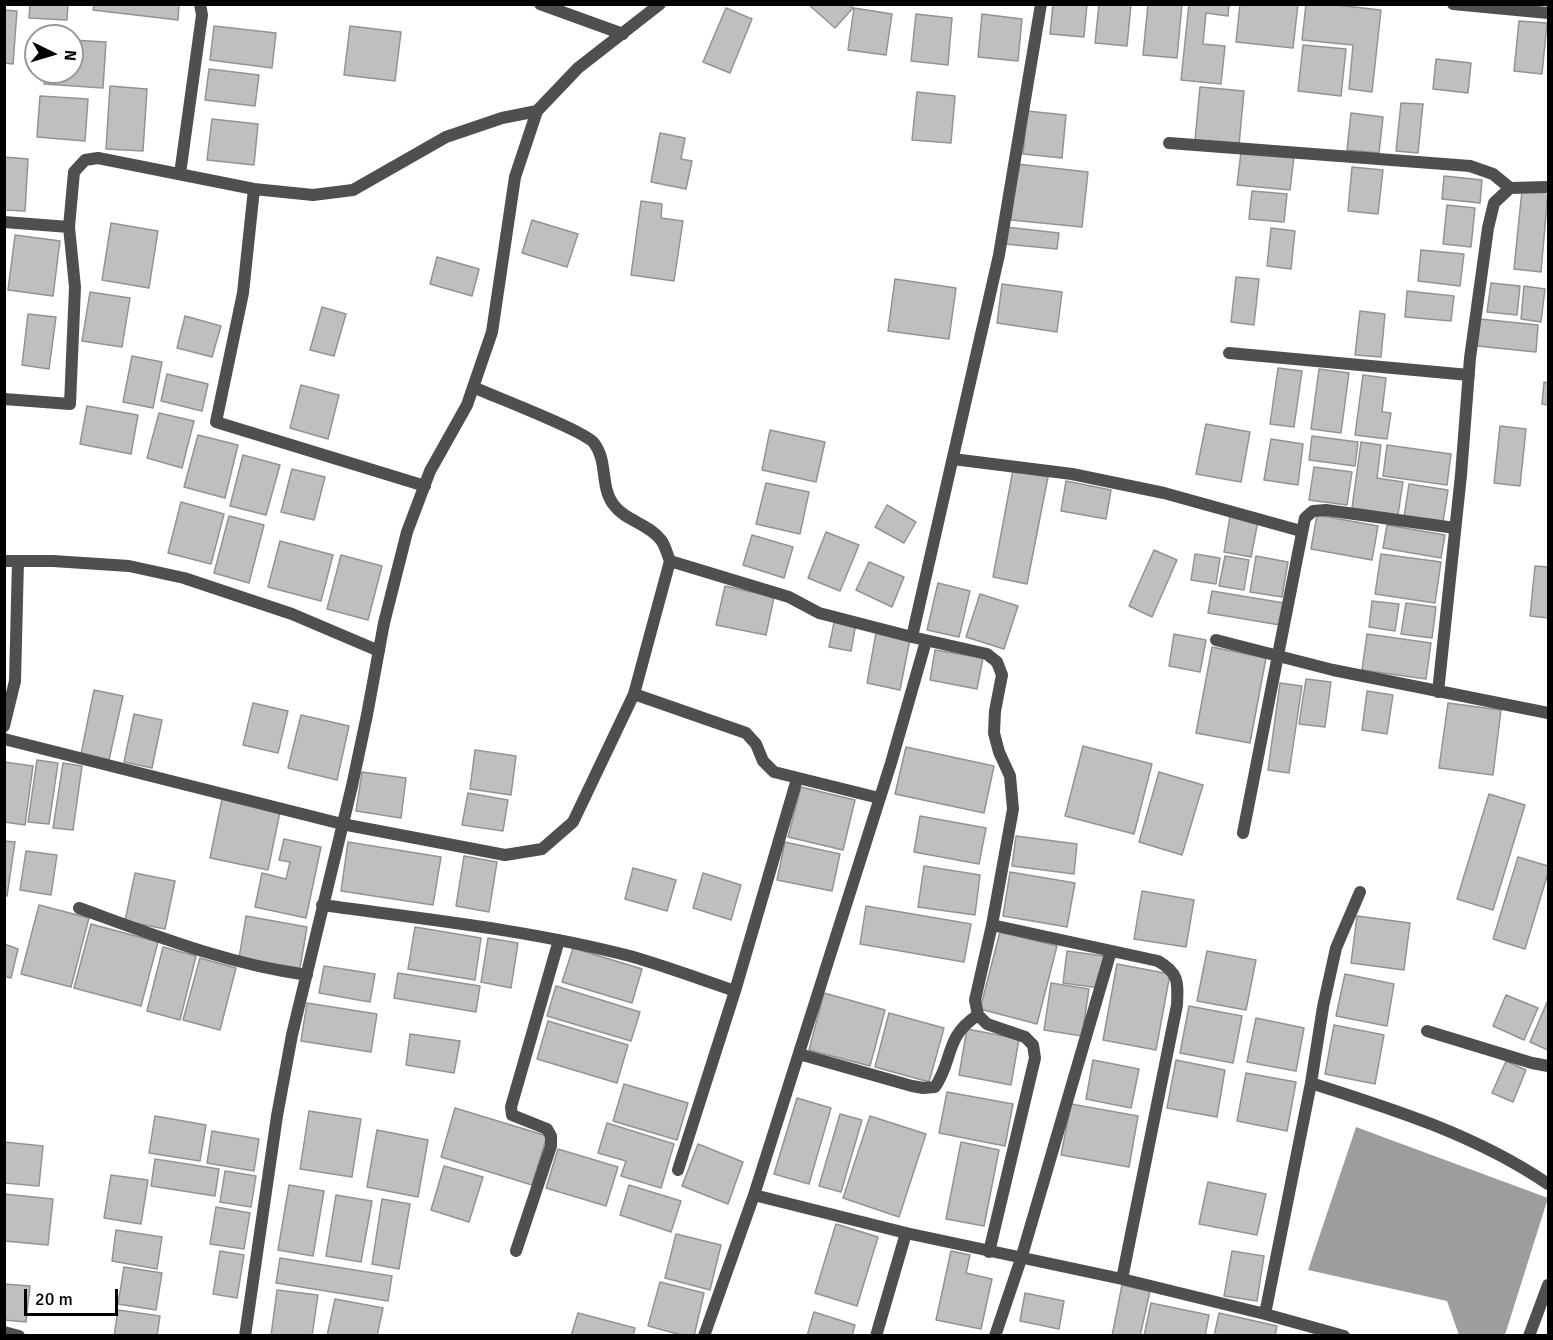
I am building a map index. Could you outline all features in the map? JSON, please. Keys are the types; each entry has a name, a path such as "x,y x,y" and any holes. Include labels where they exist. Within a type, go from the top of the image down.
{"street":[{"path":"180,174 202,15 200,4"},
{"path":"540,4 623,34"},
{"path":"245,1335 277,1116 322,905 367,715 384,623 407,532 430,471 467,405 492,332 515,177 537,111 578,68 660,4"},
{"path":"1453,4 1548,13"},
{"path":"912,637 999,255 1040,5"},
{"path":"4,399 70,404 75,287 69,227 74,172 85,160 98,158 254,189 313,195 353,190 446,137 502,118 537,111"},
{"path":"1169,143 1470,166 1493,174 1510,188 1548,187"},
{"path":"1438,692 1469,375 1488,228 1494,203 1510,188"},
{"path":"254,189 243,293 216,422 425,486"},
{"path":"4,222 69,227"},
{"path":"1229,352 1469,375"},
{"path":"4,739 342,824 505,855 542,849 573,822 634,694 670,561 661,540 645,526 627,517 612,504 604,483 602,462 594,442 577,431 473,387"},
{"path":"953,459 1072,474 1164,493 1301,531"},
{"path":"1243,832 1305,518 1313,511 1326,510 1455,528"},
{"path":"4,561 129,566 184,578 292,614 379,651"},
{"path":"4,726 15,681 18,561"},
{"path":"670,561 789,597 819,613 926,641 987,654 997,662 1002,675 995,711 994,733 999,752 1010,776 1013,809 992,925 975,1000 978,1015 987,1024 1025,1037 1034,1045 1035,1058 988,1252"},
{"path":"1216,640 1278,654 1333,670 1548,713"},
{"path":"704,1335 754,1195 926,641"},
{"path":"634,694 746,733 756,744 763,761 774,772 879,798"},
{"path":"678,1170 735,991 797,779"},
{"path":"1265,1314 1336,948 1360,892"},
{"path":"322,905 508,930 559,940 631,957 735,991"},
{"path":"79,908 200,952 269,970 307,975"},
{"path":"992,925 1158,962 1171,969 1178,982 1177,1005 1122,1279"},
{"path":"516,1251 550,1146 551,1136 547,1129 512,1115 511,1107 559,940"},
{"path":"995,1335 1021,1259 1111,951"},
{"path":"799,1054 912,1086 934,1087 940,1078 957,1034 965,1024 978,1015"},
{"path":"1427,1031 1548,1066"},
{"path":"1311,1083 1405,1113 1462,1136 1530,1171 1548,1184"},
{"path":"754,1195 988,1252 1122,1279 1344,1335"},
{"path":"876,1335 906,1233"},
{"path":"1529,1335 1548,1285"},
{"path":"4,1332 19,1335"}],"shaded area":[{"path":"1356,1127 1548,1198 1505,1335 1459,1335 1447,1301 1308,1270"}],"building":[{"path":"30,4 68,4 67,20 29,18"},
{"path":"94,4 179,4 178,20 93,10"},
{"path":"808,4 849,4 853,8 835,28"},
{"path":"1053,4 1087,4 1084,37 1050,34"},
{"path":"1099,4 1131,4 1127,46 1095,43"},
{"path":"1148,4 1182,4 1177,58 1143,55"},
{"path":"1189,4 1229,4 1228,16 1206,13 1203,44 1225,46 1221,84 1181,80"},
{"path":"1240,4 1298,4 1293,48 1236,42"},
{"path":"1306,4 1381,10 1372,92 1349,89 1353,45 1302,40"},
{"path":"726,8 752,19 730,73 703,62"},
{"path":"854,8 892,14 886,55 848,50"},
{"path":"4,10 17,11 13,64 4,63"},
{"path":"916,14 952,18 948,65 911,61"},
{"path":"982,14 1022,19 1018,61 978,57"},
{"path":"1519,21 1547,23 1542,74 1514,71"},
{"path":"214,26 276,33 272,68 210,60"},
{"path":"350,26 401,32 395,81 344,75"},
{"path":"84,41 106,42 103,88 44,84 84,84"},
{"path":"1303,45 1346,49 1341,96 1298,91"},
{"path":"1436,59 1471,63 1468,93 1433,89"},
{"path":"209,69 259,75 255,106 205,100"},
{"path":"110,86 147,89 143,151 106,149"},
{"path":"1200,87 1244,91 1239,145 1195,140"},
{"path":"917,92 955,96 951,143 912,140"},
{"path":"40,96 88,99 85,141 37,137"},
{"path":"1401,103 1423,104 1418,153 1396,151"},
{"path":"1027,111 1066,115 1062,158 1023,154"},
{"path":"1351,113 1383,117 1379,153 1347,150"},
{"path":"212,119 258,124 254,165 207,160"},
{"path":"660,133 685,138 681,159 692,161 686,189 651,182"},
{"path":"1241,152 1294,157 1290,190 1237,185"},
{"path":"4,157 28,159 25,211 4,210"},
{"path":"1017,164 1088,172 1082,227 1011,220"},
{"path":"1352,167 1383,170 1378,214 1348,211"},
{"path":"1444,176 1482,180 1480,203 1442,199"},
{"path":"1522,190 1548,192 1541,272 1514,269"},
{"path":"1252,191 1287,194 1284,222 1249,219"},
{"path":"641,201 662,204 661,218 683,221 674,281 631,275"},
{"path":"1447,205 1475,208 1471,247 1443,244"},
{"path":"532,220 578,234 567,267 522,253"},
{"path":"111,223 158,231 149,288 102,280"},
{"path":"1006,227 1059,233 1057,249 1005,244"},
{"path":"1271,228 1295,231 1291,269 1267,266"},
{"path":"15,235 60,241 53,296 8,290"},
{"path":"1421,250 1464,254 1460,286 1418,281"},
{"path":"437,257 479,269 472,296 430,284"},
{"path":"1236,277 1259,279 1254,325 1231,322"},
{"path":"895,279 956,288 949,339 888,331"},
{"path":"1491,283 1520,286 1517,315 1487,312"},
{"path":"1002,284 1062,292 1057,332 997,323"},
{"path":"1524,286 1545,289 1541,322 1521,319"},
{"path":"1407,291 1454,296 1451,321 1405,317"},
{"path":"90,292 130,298 122,347 82,341"},
{"path":"322,307 346,314 334,356 310,350"},
{"path":"1360,311 1385,314 1381,357 1355,355"},
{"path":"28,314 56,317 49,369 22,365"},
{"path":"185,316 221,326 212,357 177,348"},
{"path":"1480,319 1538,325 1536,352 1477,346"},
{"path":"132,356 162,362 153,408 123,402"},
{"path":"1278,368 1302,371 1294,427 1270,424"},
{"path":"1319,369 1349,373 1341,433 1311,429"},
{"path":"167,374 208,384 202,411 161,401"},
{"path":"1363,375 1386,378 1382,412 1391,413 1387,439 1355,435"},
{"path":"1544,382 1548,383 1548,405 1542,404"},
{"path":"301,385 339,395 328,439 290,428"},
{"path":"87,406 138,415 131,454 80,444"},
{"path":"159,413 194,421 182,468 147,458"},
{"path":"1206,424 1250,432 1241,482 1196,474"},
{"path":"1500,426 1526,429 1520,486 1494,483"},
{"path":"770,430 825,442 816,482 762,470"},
{"path":"198,435 238,445 225,498 184,487"},
{"path":"1312,436 1358,442 1355,466 1309,460"},
{"path":"1271,439 1303,444 1298,485 1264,480"},
{"path":"1361,442 1381,445 1377,478 1403,482 1398,515 1352,508"},
{"path":"1387,445 1451,454 1447,485 1383,476"},
{"path":"243,455 280,465 266,515 230,506"},
{"path":"1314,467 1352,472 1347,505 1309,500"},
{"path":"292,469 325,477 314,520 281,512"},
{"path":"1013,470 1048,477 1027,584 993,577"},
{"path":"1066,481 1111,490 1106,519 1061,511"},
{"path":"766,483 809,492 800,534 756,524"},
{"path":"1409,484 1448,490 1443,522 1404,517"},
{"path":"181,502 224,514 211,564 168,553"},
{"path":"887,505 916,522 904,543 875,527"},
{"path":"1317,515 1378,526 1372,560 1311,549"},
{"path":"229,516 264,525 249,583 214,573"},
{"path":"1230,516 1258,521 1251,557 1224,552"},
{"path":"1387,525 1445,535 1441,558 1383,548"},
{"path":"826,532 859,545 840,591 808,578"},
{"path":"752,535 793,547 784,578 743,565"},
{"path":"280,541 333,555 321,601 268,587"},
{"path":"1154,550 1177,560 1152,617 1129,606"},
{"path":"1195,554 1220,558 1216,584 1191,580"},
{"path":"1381,554 1441,562 1435,603 1375,594"},
{"path":"341,555 382,566 368,620 327,609"},
{"path":"1225,556 1249,560 1244,590 1219,586"},
{"path":"1256,556 1288,562 1282,597 1250,592"},
{"path":"869,562 904,577 892,607 856,590"},
{"path":"1535,566 1548,567 1548,618 1530,616"},
{"path":"938,583 970,591 959,637 927,630"},
{"path":"725,586 774,597 766,635 716,625"},
{"path":"1212,591 1284,603 1280,625 1208,613"},
{"path":"980,594 1018,606 1004,649 966,637"},
{"path":"1372,601 1399,604 1395,631 1369,627"},
{"path":"1406,603 1436,607 1432,638 1401,634"},
{"path":"835,618 856,623 851,651 829,647"},
{"path":"876,633 910,639 900,690 867,683"},
{"path":"1174,634 1206,640 1200,672 1169,666"},
{"path":"1367,634 1431,643 1426,679 1362,670"},
{"path":"1212,647 1266,658 1250,743 1196,733"},
{"path":"935,650 983,658 977,689 930,680"},
{"path":"1306,679 1331,682 1325,727 1299,724"},
{"path":"1280,683 1302,686 1289,773 1268,770"},
{"path":"94,690 123,696 109,760 81,754"},
{"path":"1367,691 1393,695 1387,734 1362,730"},
{"path":"253,703 288,711 278,753 243,745"},
{"path":"1448,703 1501,710 1493,775 1439,768"},
{"path":"134,714 162,720 152,768 124,762"},
{"path":"301,715 349,726 337,780 288,768"},
{"path":"1083,746 1152,764 1134,834 1065,816"},
{"path":"906,747 994,766 984,813 895,794"},
{"path":"475,750 516,756 511,795 470,789"},
{"path":"37,760 58,763 49,824 28,822"},
{"path":"4,762 33,766 25,825 4,822"},
{"path":"63,763 82,766 73,830 53,828"},
{"path":"362,772 406,778 401,818 356,811"},
{"path":"1159,772 1203,785 1182,855 1139,842"},
{"path":"801,787 855,800 843,850 788,837"},
{"path":"468,793 508,800 503,831 462,825"},
{"path":"1489,794 1525,805 1493,910 1457,899"},
{"path":"222,799 280,812 268,870 210,858"},
{"path":"920,816 986,828 979,864 914,852"},
{"path":"1016,836 1077,844 1074,874 1012,866"},
{"path":"284,839 321,847 306,918 255,907 262,873 286,879 290,862 279,860"},
{"path":"4,841 15,842 7,896 4,896"},
{"path":"348,842 441,857 433,905 341,891"},
{"path":"785,842 840,854 832,891 777,880"},
{"path":"26,851 57,855 51,895 20,890"},
{"path":"464,856 497,862 489,912 456,906"},
{"path":"1518,857 1548,866 1548,873 1525,949 1493,939"},
{"path":"924,866 980,875 975,915 918,907"},
{"path":"633,868 676,880 667,911 625,899"},
{"path":"1010,872 1075,883 1067,927 1003,916"},
{"path":"135,873 175,881 165,929 125,921"},
{"path":"703,873 741,885 731,920 693,908"},
{"path":"1142,891 1194,900 1186,947 1134,939"},
{"path":"39,905 89,918 71,987 21,974"},
{"path":"866,906 971,924 964,962 860,944"},
{"path":"246,916 307,927 300,968 239,958"},
{"path":"1357,916 1410,923 1404,970 1351,963"},
{"path":"91,924 158,942 141,1006 74,988"},
{"path":"415,927 481,938 475,980 408,969"},
{"path":"1000,932 1057,946 1037,1024 980,1009"},
{"path":"488,938 518,943 511,988 481,982"},
{"path":"4,944 18,949 11,978 4,976"},
{"path":"163,947 196,956 180,1020 147,1011"},
{"path":"573,948 642,969 632,1003 562,982"},
{"path":"1067,951 1104,956 1100,988 1063,983"},
{"path":"1207,951 1256,960 1246,1010 1197,1001"},
{"path":"200,958 236,968 220,1030 183,1020"},
{"path":"1117,964 1170,974 1156,1050 1103,1040"},
{"path":"324,966 375,974 370,1002 319,993"},
{"path":"398,973 480,986 476,1012 394,998"},
{"path":"1345,974 1394,984 1387,1026 1336,1016"},
{"path":"1051,983 1089,989 1082,1036 1044,1030"},
{"path":"556,986 640,1012 631,1041 547,1016"},
{"path":"824,993 885,1010 870,1066 809,1050"},
{"path":"1506,995 1538,1008 1524,1040 1493,1026"},
{"path":"1548,1000 1548,1050 1530,1042"},
{"path":"307,1003 377,1014 371,1052 301,1041"},
{"path":"1189,1006 1242,1016 1233,1063 1180,1053"},
{"path":"889,1013 944,1028 929,1082 875,1067"},
{"path":"1256,1018 1304,1028 1296,1071 1247,1062"},
{"path":"548,1021 628,1045 617,1083 537,1059"},
{"path":"1334,1025 1384,1035 1375,1084 1325,1074"},
{"path":"967,1029 1019,1039 1011,1085 959,1075"},
{"path":"410,1034 460,1041 454,1073 406,1065"},
{"path":"1093,1060 1139,1069 1131,1108 1086,1099"},
{"path":"1176,1060 1225,1070 1217,1117 1167,1108"},
{"path":"1506,1061 1526,1070 1513,1102 1492,1093"},
{"path":"1246,1073 1296,1082 1287,1131 1237,1121"},
{"path":"624,1084 688,1103 677,1140 613,1121"},
{"path":"947,1092 1013,1104 1005,1146 939,1133"},
{"path":"797,1098 831,1108 809,1184 774,1174"},
{"path":"1071,1104 1138,1116 1129,1167 1061,1155"},
{"path":"455,1108 547,1136 532,1185 441,1157"},
{"path":"309,1111 361,1119 352,1177 300,1169"},
{"path":"840,1114 862,1120 841,1192 819,1186"},
{"path":"155,1116 206,1125 200,1161 149,1153"},
{"path":"870,1116 926,1134 899,1217 843,1198"},
{"path":"607,1123 674,1144 661,1188 621,1176 626,1161 598,1153"},
{"path":"377,1130 428,1140 418,1197 367,1187"},
{"path":"212,1131 259,1139 254,1171 207,1163"},
{"path":"4,1142 43,1146 39,1186 4,1183"},
{"path":"961,1142 999,1150 984,1226 946,1219"},
{"path":"698,1144 743,1162 728,1204 682,1186"},
{"path":"558,1149 618,1167 606,1206 546,1188"},
{"path":"155,1159 219,1169 215,1196 151,1186"},
{"path":"444,1166 483,1177 469,1222 431,1210"},
{"path":"225,1171 256,1176 251,1207 220,1202"},
{"path":"111,1175 148,1180 141,1224 104,1218"},
{"path":"1208,1182 1266,1194 1257,1235 1199,1224"},
{"path":"289,1185 324,1191 313,1256 278,1250"},
{"path":"629,1185 681,1201 671,1232 620,1215"},
{"path":"4,1194 53,1199 48,1245 4,1241"},
{"path":"336,1195 372,1201 361,1262 326,1256"},
{"path":"382,1199 410,1204 399,1269 372,1264"},
{"path":"216,1207 250,1213 244,1249 210,1244"},
{"path":"836,1224 878,1237 857,1306 815,1293"},
{"path":"116,1230 162,1237 157,1269 112,1261"},
{"path":"676,1234 721,1245 710,1290 665,1278"},
{"path":"220,1251 244,1255 237,1298 213,1294"},
{"path":"951,1251 970,1255 966,1273 992,1279 981,1329 936,1320"},
{"path":"1232,1251 1264,1256 1257,1301 1224,1296"},
{"path":"280,1258 392,1276 388,1301 276,1283"},
{"path":"124,1267 162,1273 156,1310 118,1304"},
{"path":"660,1282 704,1293 694,1336 685,1336 648,1326"},
{"path":"4,1284 30,1286 26,1322 4,1320"},
{"path":"1122,1285 1150,1291 1140,1336 1112,1336"},
{"path":"277,1290 318,1295 312,1336 271,1336"},
{"path":"1025,1293 1064,1301 1059,1329 1020,1321"},
{"path":"335,1299 383,1308 377,1336 327,1336"},
{"path":"1151,1303 1209,1315 1205,1336 1144,1336"},
{"path":"118,1310 160,1316 157,1336 114,1336"},
{"path":"814,1312 855,1325 852,1336 807,1336"},
{"path":"578,1313 635,1328 633,1336 571,1336"},
{"path":"1219,1313 1277,1326 1275,1336 1214,1336"}]}
